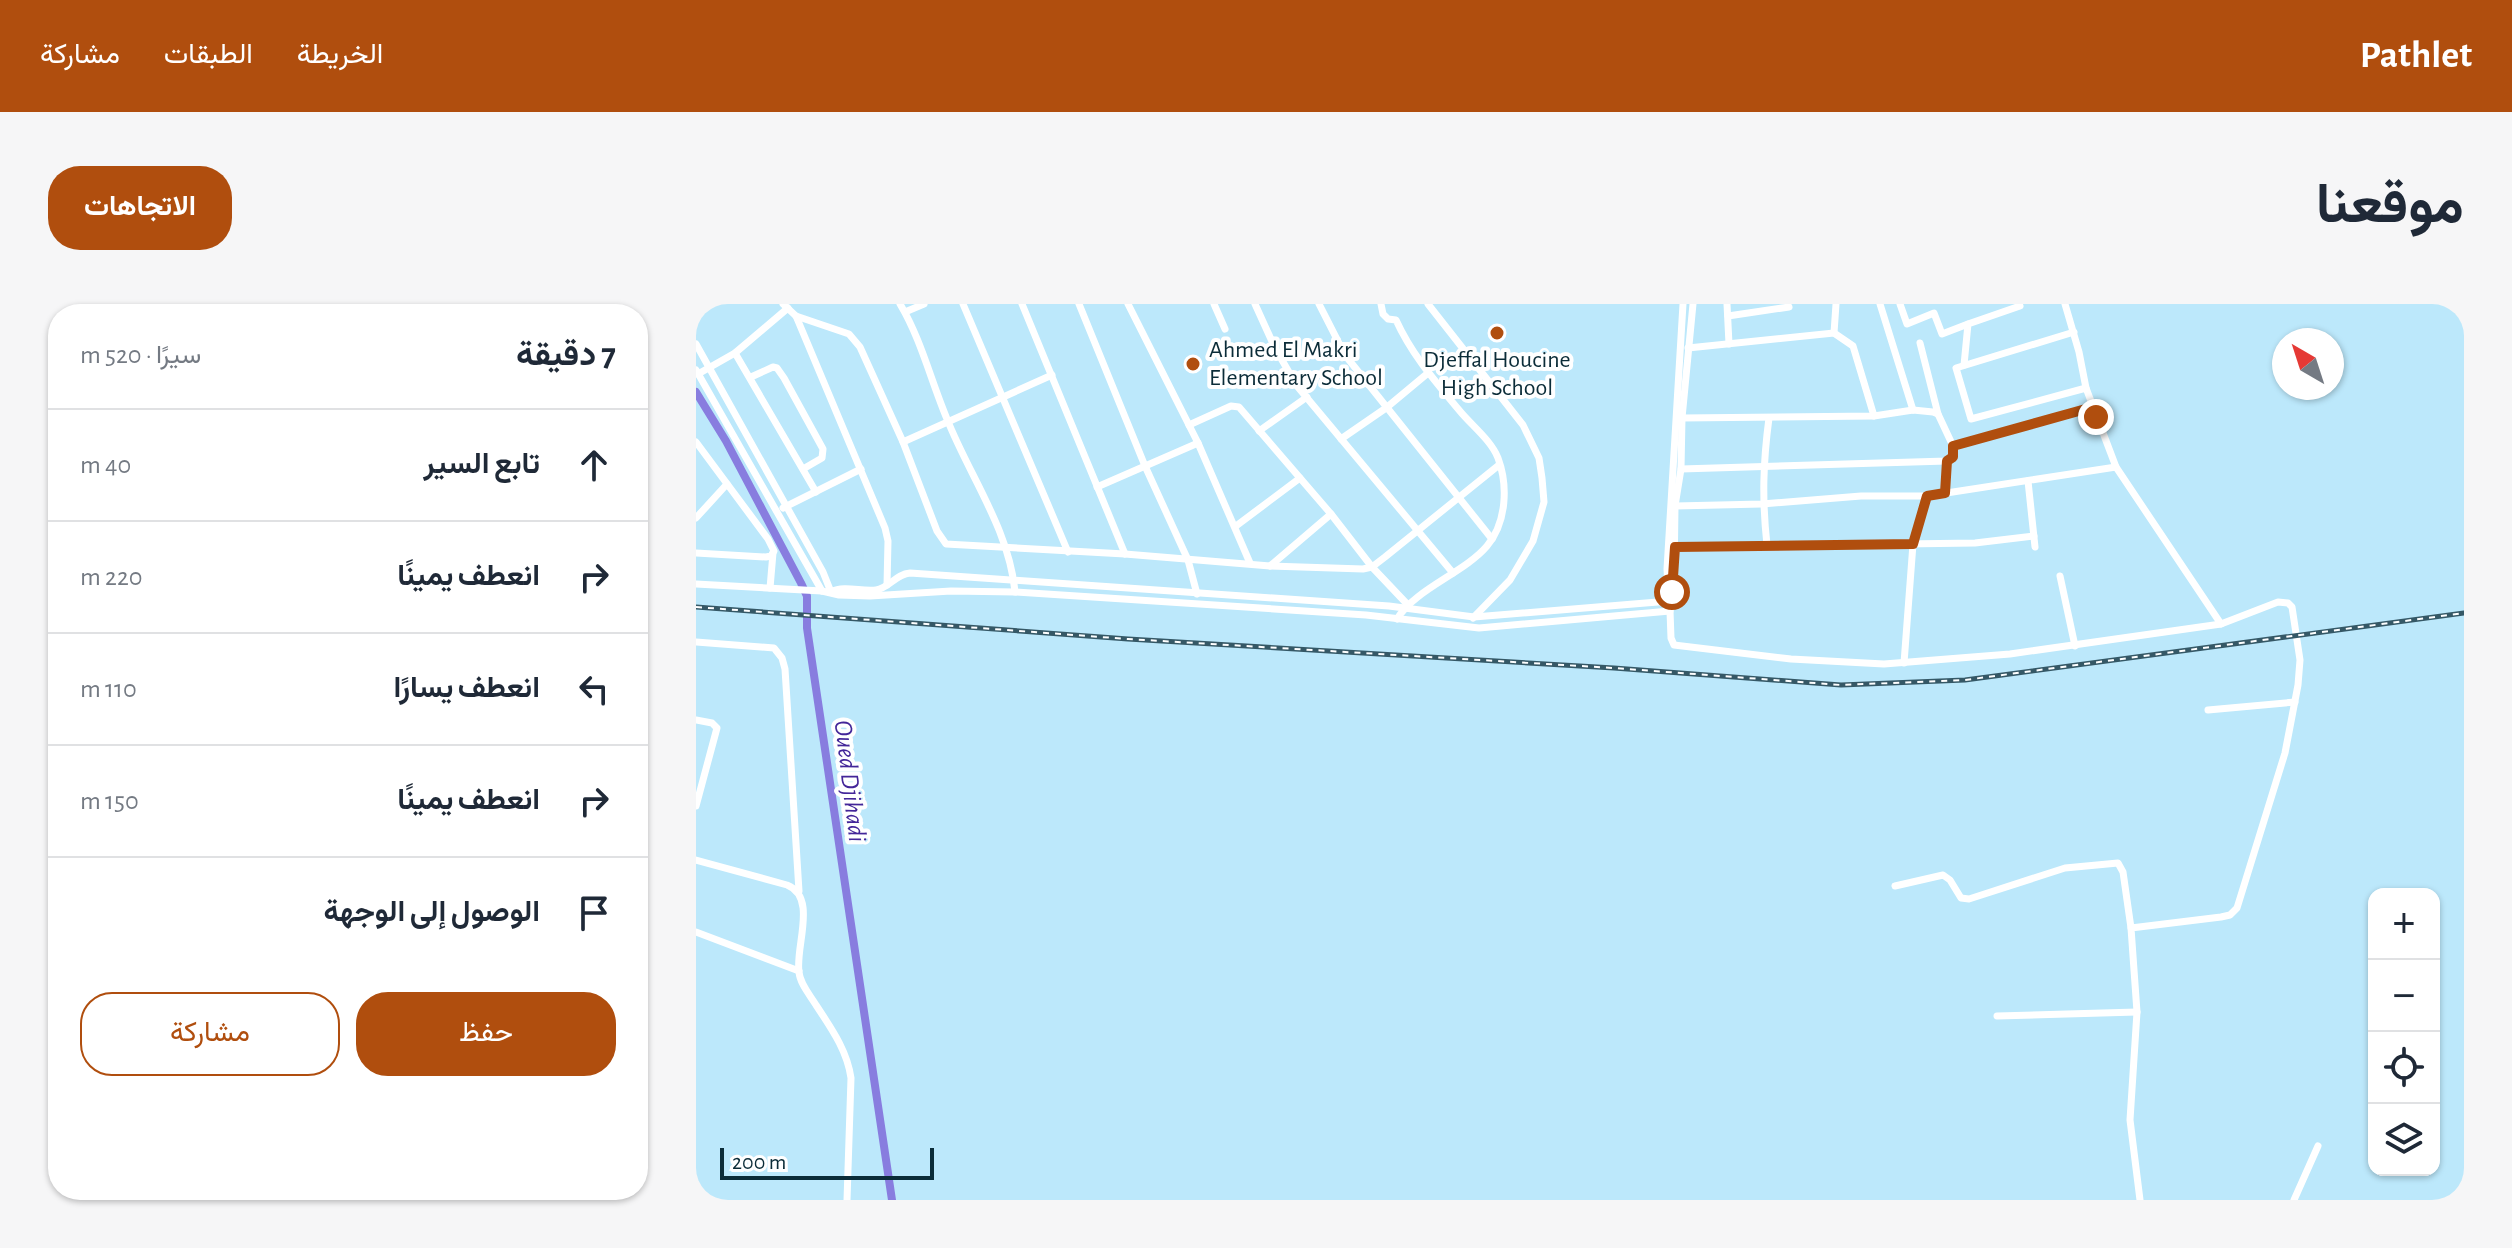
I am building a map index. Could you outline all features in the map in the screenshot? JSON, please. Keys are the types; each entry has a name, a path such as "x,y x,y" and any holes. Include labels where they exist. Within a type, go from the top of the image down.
{"street":[{"path":"900,304 948,421 1007,546 1015,592"},
{"path":"905,312 924,304"},
{"path":"963,304 1068,552"},
{"path":"1022,304 1125,554"},
{"path":"1079,304 1145,466 1188,560 1199,603"},
{"path":"1128,304 1198,443 1250,563"},
{"path":"1214,304 1225,329"},
{"path":"1255,304 1275,348 1307,397 1453,573"},
{"path":"1319,304 1345,355 1492,539"},
{"path":"1381,304 1383,314 1388,319 1396,320 1408,346 1428,373 1498,457 1503,479 1503,512 1492,539 1479,555 1406,606 1397,619"},
{"path":"1428,304 1523,425 1539,458 1542,478 1544,502 1533,541 1510,580 1464,627"},
{"path":"1671,598 1667,569 1683,304"},
{"path":"1693,304 1682,418 1681,469 1675,506 1674,580 1670,611 1671,641 1676,646 1869,665 1904,663 2075,646 2221,624 2278,602 2288,603 2292,607 2301,670 2285,753 2237,908 2230,915 2221,917 2131,928"},
{"path":"1727,304 1729,344"},
{"path":"1834,333 1836,304"},
{"path":"1880,304 1913,410"},
{"path":"1900,304 1907,324 1934,313 1942,334 2020,306"},
{"path":"2065,304 2086,388 2116,467 2221,624"},
{"path":"887,595 888,541 885,528 796,316 786,306 735,353 697,372 823,591 839,595 887,595 951,591 1015,592 1199,603 1464,627 1516,626 1670,611"},
{"path":"1728,316 1789,307"},
{"path":"796,316 839,330 854,339 871,367 944,542 954,545 1353,570 1372,567 1499,465"},
{"path":"1964,365 1968,324"},
{"path":"2074,332 1956,368 1971,419 2086,388"},
{"path":"1688,348 1834,333 1853,346 1874,416"},
{"path":"1681,469 1947,461 1953,457 1953,446 1938,414 1920,343"},
{"path":"696,344 823,572 823,591"},
{"path":"735,353 816,492"},
{"path":"751,377 773,367 784,378 823,449 819,460 803,469"},
{"path":"1341,439 1386,408 1428,373"},
{"path":"903,442 1052,375"},
{"path":"1259,431 1307,397"},
{"path":"1189,425 1236,406 1331,514 1406,606"},
{"path":"1953,446 2093,407"},
{"path":"1682,418 1874,416 1913,410 1938,414"},
{"path":"1767,545 1762,504 1769,418"},
{"path":"696,442 768,539 773,553 770,588"},
{"path":"1097,487 1198,443"},
{"path":"1945,493 1947,461"},
{"path":"1675,506 1762,504 1861,496 1927,496 2116,467"},
{"path":"777,511 861,469"},
{"path":"1236,526 1300,478"},
{"path":"2028,481 2035,547"},
{"path":"696,518 727,484"},
{"path":"1904,663 1913,544 1927,496"},
{"path":"1270,566 1331,514"},
{"path":"1675,547 1975,543 2034,536"},
{"path":"696,553 766,557 773,553"},
{"path":"696,584 823,591 877,590 896,577 910,573 1406,606 1474,617 1671,598"},
{"path":"2060,576 2075,646"},
{"path":"696,642 774,648 782,658 799,893 803,904 799,971 848,1061 851,1091 847,1200"},
{"path":"2208,710 2295,702"},
{"path":"696,720 712,723 717,728 696,806"},
{"path":"696,860 787,885 799,893"},
{"path":"1895,886 1943,875 1950,880 1961,898 1969,899 2065,868 2121,865 2131,928 2137,1012 2130,1120 2140,1200"},
{"path":"696,932 799,971"},
{"path":"1997,1016 2137,1012"},
{"path":"2294,1200 2318,1146"}],"waterway":[{"name":"Oued Djihadi","path":"696,392 726,441 807,596 807,628 892,1200"}],"railway":[{"path":"696,607 1128,639 1841,685 1965,680 2464,613"}],"place":[{"name":"Djeffal Houcine High School","path":"1497,333"},
{"name":"Ahmed El Makri Elementary School","path":"1193,364"}],"route":[{"path":"1672,592 1675,547 1913,544 1927,496 1945,493 1947,461 1953,457 1953,446 2093,407 2096,417"}]}
